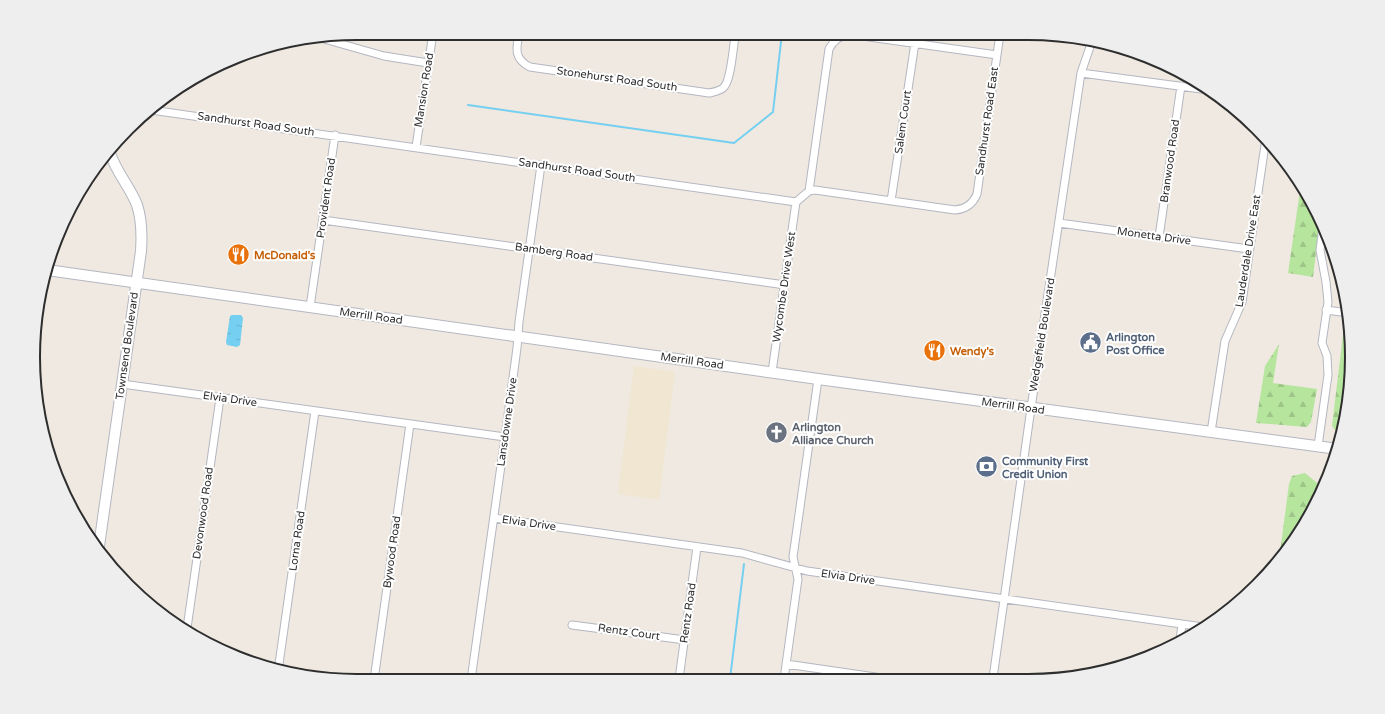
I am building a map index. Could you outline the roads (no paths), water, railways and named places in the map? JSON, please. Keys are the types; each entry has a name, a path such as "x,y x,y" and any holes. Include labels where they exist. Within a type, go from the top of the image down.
{"main road":[{"name":"Townsend Boulevard","path":"100,542 137,282 142,230 137,206 114,165 111,157"},
{"name":"Merrill Road","path":"52,271 818,379 1331,448"}],"street":[{"name":"Mansion Road","path":"416,147 432,40"},
{"name":"Stonehurst Road South","path":"518,40 516,48 519,57 523,63 530,66 710,93 719,91 724,87 728,80 735,40"},
{"path":"808,191 829,49 835,40"},
{"path":"893,40 997,55"},
{"name":"Sandhurst Road East","path":"891,201 961,210 974,201 977,194 999,40"},
{"path":"334,41 384,56 428,63"},
{"name":"Salem Court","path":"891,201 915,43"},
{"name":"Wedgefield Boulevard","path":"994,674 1031,408 1081,73 1090,46"},
{"path":"1081,73 1196,88"},
{"name":"Branwood Road","path":"1159,237 1181,86"},
{"name":"Sandhurst Road South","path":"158,111 541,164 796,202"},
{"name":"Provident Road","path":"310,307 335,135"},
{"name":"Lauderdale Drive East","path":"1210,432 1225,342 1242,302 1265,147"},
{"name":"Lansdowne Drive","path":"472,674 541,164"},
{"path":"796,202 808,191 815,190 891,201"},
{"name":"Wycombe Drive West","path":"772,372 796,202"},
{"name":"Bamberg Road","path":"323,220 785,285"},
{"name":"Monetta Drive","path":"1059,224 1249,249"},
{"path":"1318,446 1328,375 1327,356 1322,343 1328,302 1320,250 1322,238"},
{"path":"1326,310 1341,312"},
{"path":"785,674 798,579 793,557 818,379"},
{"name":"Elvia Drive","path":"122,384 505,437"},
{"name":"Devonwood Road","path":"187,625 220,398"},
{"name":"Lorna Road","path":"279,664 315,411"},
{"name":"Bywood Road","path":"375,674 410,424"},
{"name":"Elvia Drive","path":"494,518 742,553 807,571 1196,626"},
{"name":"Rentz Road","path":"680,674 697,547"},
{"path":"1181,635 1182,624"},
{"name":"Rentz Court","path":"572,625 685,640"},
{"path":"786,664 855,674"}],"water":[{"path":"241,315 243,318 240,345 237,347 227,345 226,342 230,316"}],"waterway":[{"path":"468,105 734,143 773,112 781,40"},
{"path":"731,674 744,564"}],"place":[{"name":"McDonald's","path":"238,255"},
{"name":"Arlington Post Office","path":"1090,343"},
{"name":"Wendy's","path":"935,351"},
{"name":"Arlington Alliance Church","path":"777,433"},
{"name":"Community First Credit Union","path":"987,467"}]}
